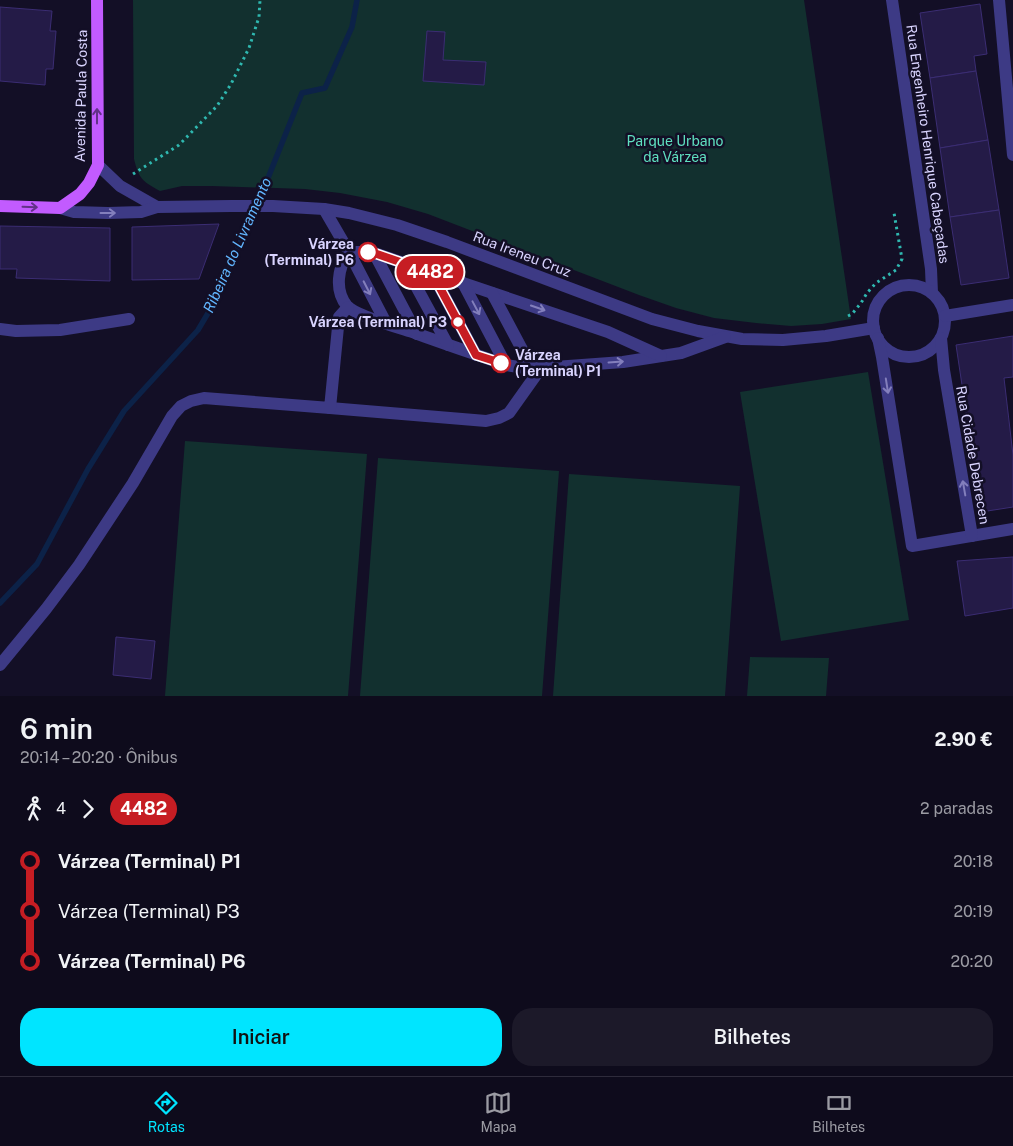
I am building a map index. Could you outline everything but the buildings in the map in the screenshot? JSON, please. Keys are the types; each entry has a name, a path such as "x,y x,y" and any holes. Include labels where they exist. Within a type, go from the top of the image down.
{"main road":[{"name":"Avenida Paula Costa","path":"60,208 80,194 89,183 98,165 97,0"},
{"path":"0,206 60,208"}],"street":[{"name":"Rua Engenheiro Henrique Cabeçadas","path":"892,0 931,269 932,293"},
{"path":"998,0 1013,155"},
{"path":"98,165 120,186 157,208"},
{"name":"Rua Ireneu Cruz","path":"60,208 74,212 108,213 141,212 157,208 274,206 349,213 398,225 652,318 725,337 761,341 876,333"},
{"path":"324,210 349,252 386,324"},
{"path":"349,252 374,253 608,332 661,356"},
{"path":"349,252 343,260 339,273 341,294 348,307 386,324 506,365 537,368 623,362 681,353 725,337"},
{"path":"374,253 418,334"},
{"path":"404,264 448,345"},
{"path":"432,273 476,355"},
{"path":"463,283 506,365"},
{"path":"876,333 884,347 894,353 904,356 915,356 925,353 941,338 945,316 942,308 932,293 922,288 912,285 890,290 882,297 876,307 874,317 876,333 882,357 912,546 972,536"},
{"path":"492,293 537,368"},
{"path":"945,316 1013,305"},
{"path":"330,408 339,317 348,307"},
{"path":"0,329 60,330 129,318"},
{"name":"Rua Cidade Debrecen","path":"941,338 944,370 972,536 1013,529"},
{"path":"0,665 79,565 133,483 172,416 181,406 204,398 486,421 509,413 537,368"}],"path":[{"path":"133,174 179,145 217,106 231,84 249,48 260,16 260,0"}],"green space":[{"name":"Parque Urbano da Várzea","path":"133,0 804,0 851,319 822,324 791,326 714,318 676,308 639,295 428,214 387,202 340,193 305,189 212,186 182,186 160,191 142,179 134,159"},
{"path":"868,372 909,620 781,641 740,392"},
{"path":"185,441 367,454 348,696 165,696"},
{"path":"378,458 559,471 542,696 360,696"},
{"path":"569,474 740,486 725,696 553,696"},
{"path":"750,657 829,658 826,696 747,696"}],"waterway":[{"name":"Ribeira do Livramento","path":"0,603 37,564 88,469 124,411 198,330 214,303 302,93 325,88 352,27 357,0"}],"bus line":[{"name":"4482","path":"368,252 432,273 476,355 501,363"}],"place":[{"name":"Várzea (Terminal) P6","path":"368,252"},
{"name":"Várzea (Terminal) P3","path":"458,322"},
{"name":"Várzea (Terminal) P1","path":"501,363"}]}
